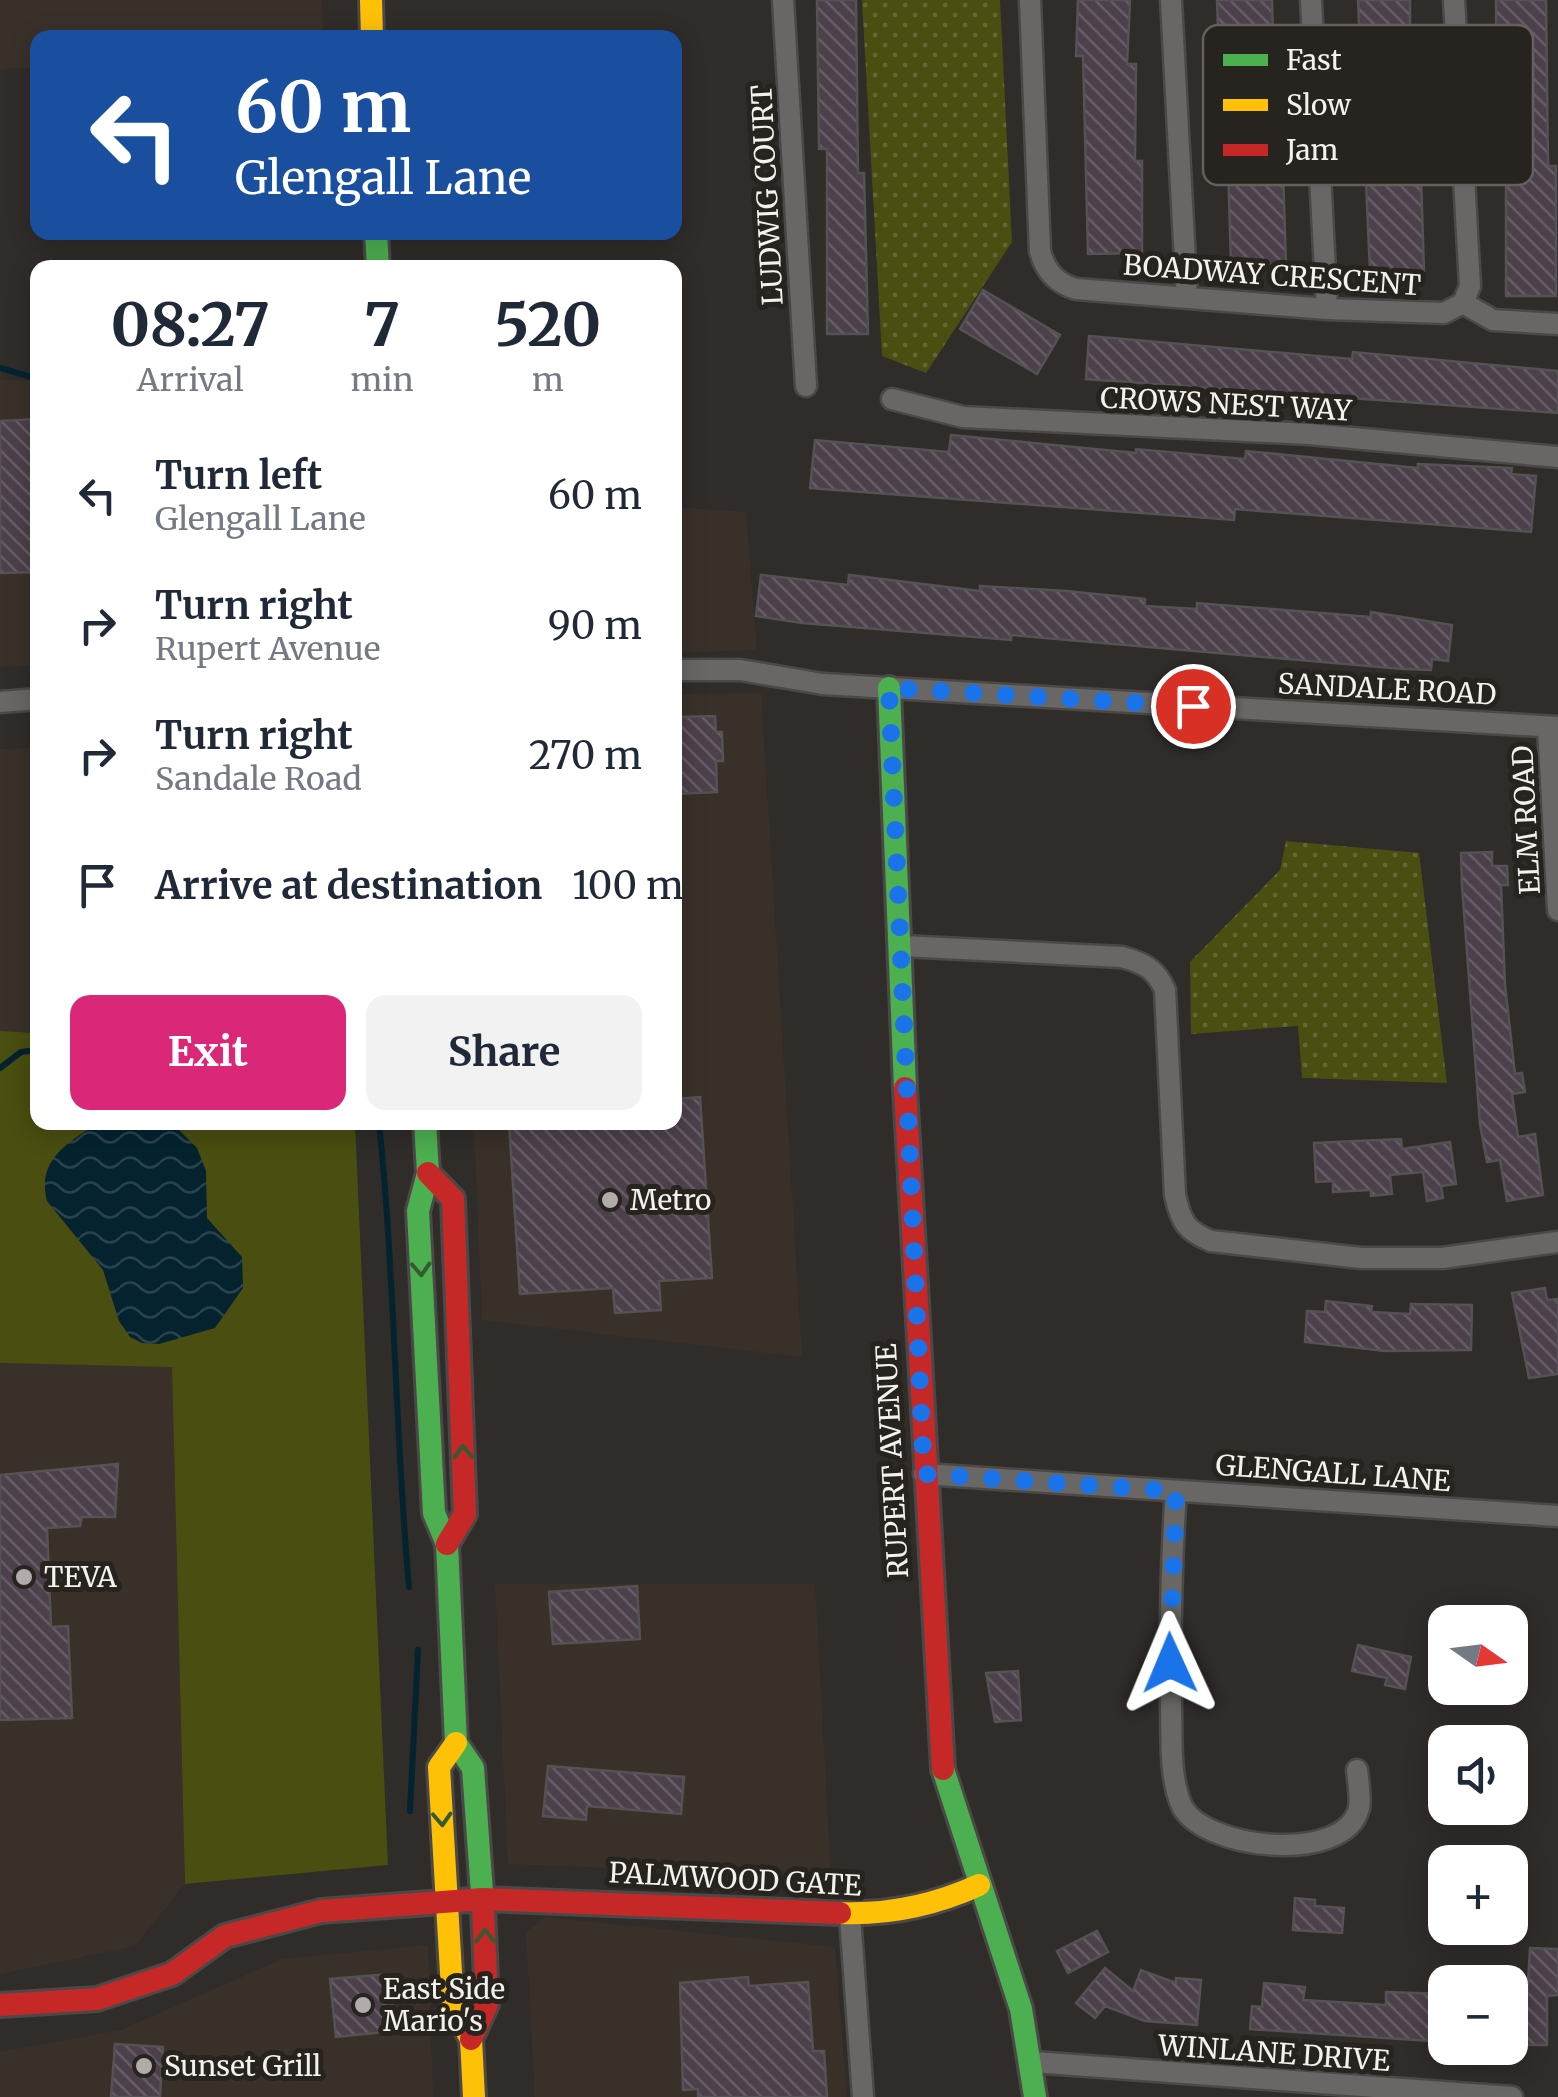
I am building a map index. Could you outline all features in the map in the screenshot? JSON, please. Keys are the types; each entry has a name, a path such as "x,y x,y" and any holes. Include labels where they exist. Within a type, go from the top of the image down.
{"street":[{"path":"371,0 372,30"},
{"name":"LUDWIG COURT","path":"783,0 806,386"},
{"name":"BOADWAY CRESCENT","path":"1030,0 1040,251 1045,266 1058,281 1076,289 1326,309 1444,313 1463,303"},
{"path":"1171,0 1187,298"},
{"path":"1311,0 1312,25"},
{"path":"1454,0 1455,25"},
{"path":"1320,185 1326,309"},
{"path":"1464,185 1470,284 1463,303 1493,320 1558,324"},
{"name":"CROWS NEST WAY","path":"892,399 963,417 1309,434 1558,457"},
{"name":"SANDALE ROAD","path":"682,670 740,670 823,684 1553,727"},
{"name":"RUPERT AVENUE","path":"889,688 939,1753 948,1798 979,1884 1033,2062 1035,2097"},
{"path":"0,702 30,700"},
{"name":"ELM ROAD","path":"1553,727 1558,910"},
{"path":"902,946 1122,957 1145,964 1159,976 1165,990 1176,1195 1180,1221 1190,1232 1211,1241 1361,1258 1442,1258 1558,1242"},
{"path":"425,1130 428,1173 418,1211 434,1513 447,1544 456,1742 474,1768 484,1899 487,2004 470,2039"},
{"path":"428,1173 453,1200 466,1514 447,1544"},
{"name":"GLENGALL LANE","path":"924,1474 1558,1516"},
{"path":"1176,1491 1170,1673 1172,1732 1182,1807 1198,1823 1236,1840 1319,1844 1344,1833 1358,1810 1358,1770"},
{"path":"456,1742 438,1767 453,2007 470,2039 474,2097"},
{"name":"PALMWOOD GATE","path":"0,2005 97,2000 180,1970 224,1936 321,1911 484,1899 850,1916 892,1912 954,1896 979,1884"},
{"path":"850,1916 863,2097"},
{"name":"WINLANE DRIVE","path":"1033,2062 1512,2097"}],"shaded area":[{"path":"0,0 322,0 324,30 30,30 30,68 0,69"},
{"path":"0,345 1,379 30,381 30,665 0,667"},
{"path":"682,507 746,512 757,650 682,653"},
{"path":"761,693 802,1357 482,1320 474,1130 682,1130 682,694"},
{"path":"30,748 30,1033 0,1031 0,749"},
{"path":"0,1363 172,1366 185,1884 135,1946 0,1974"},
{"path":"495,1584 815,1584 831,1877 508,1864"},
{"path":"545,1917 835,1947 847,2097 535,2097 526,1932"},
{"path":"428,1945 433,2097 0,2097 0,2052 121,2030 282,1959"}],"green space":[{"path":"862,0 1000,0 1012,242 926,373 882,356"},
{"path":"1286,841 1419,853 1447,1083 1302,1078 1298,1026 1191,1034 1190,962 1280,870"},
{"path":"0,1031 30,1033 30,1130 355,1130 388,1865 185,1884 172,1367 0,1363"}],"water":[{"path":"89,1130 179,1130 197,1148 206,1171 207,1218 242,1257 243,1288 215,1328 159,1344 142,1343 130,1337 119,1321 103,1270 47,1201 46,1174 67,1145"}],"building":[{"path":"817,0 856,0 858,173 864,173 868,334 827,334 827,149 819,149"},
{"path":"1078,0 1130,0 1127,64 1136,64 1135,161 1142,161 1142,253 1088,254 1083,56 1076,56"},
{"path":"1217,0 1272,0 1273,25 1218,25"},
{"path":"1358,0 1410,0 1410,25 1359,25"},
{"path":"1496,0 1546,0 1548,166 1556,166 1556,296 1506,296 1506,185 1533,185 1533,25 1496,25"},
{"path":"1229,185 1283,185 1286,264 1231,266"},
{"path":"1366,185 1421,185 1424,271 1370,272"},
{"path":"983,290 1060,335 1037,374 960,329"},
{"path":"1089,336 1352,359 1353,352 1558,371 1558,413 1086,379"},
{"path":"30,419 30,572 0,573 0,421"},
{"path":"951,435 1136,453 1136,449 1245,459 1246,451 1418,468 1418,464 1512,468 1511,474 1536,476 1531,532 1235,509 1234,520 810,488 815,440 949,452"},
{"path":"761,575 848,585 849,575 980,591 980,586 1067,591 1145,599 1145,606 1197,609 1197,603 1371,617 1371,612 1452,625 1448,661 1432,659 1431,670 1403,669 1011,635 1011,640 802,623 756,616"},
{"path":"715,716 716,732 722,732 723,761 716,761 717,792 682,794 682,717"},
{"path":"1492,852 1492,866 1507,866 1508,885 1501,885 1505,985 1515,1074 1522,1073 1525,1092 1512,1094 1518,1137 1535,1134 1543,1195 1507,1201 1500,1160 1487,1162 1480,1124 1462,886 1461,853"},
{"name":"Metro","path":"700,1097 712,1278 659,1281 661,1310 615,1313 613,1288 520,1294 510,1130 682,1130 682,1098"},
{"path":"1401,1139 1402,1149 1450,1142 1456,1184 1441,1186 1443,1198 1427,1201 1423,1172 1390,1175 1392,1194 1371,1196 1371,1190 1333,1192 1333,1181 1316,1182 1314,1143"},
{"path":"1545,1288 1547,1300 1558,1299 1558,1374 1529,1378 1512,1293"},
{"path":"1326,1301 1372,1306 1371,1312 1410,1314 1411,1304 1472,1305 1471,1350 1385,1351 1305,1342 1307,1311 1325,1312"},
{"name":"TEVA","path":"118,1464 115,1517 82,1517 80,1526 47,1528 51,1627 68,1626 72,1718 0,1720 0,1475"},
{"path":"637,1586 640,1639 553,1644 549,1592"},
{"path":"1358,1645 1411,1657 1405,1689 1385,1685 1387,1678 1352,1671"},
{"path":"1018,1671 1021,1720 995,1722 986,1673"},
{"path":"548,1766 684,1777 681,1814 587,1806 586,1820 543,1816"},
{"path":"1295,1898 1315,1900 1315,1906 1344,1908 1342,1933 1293,1930"},
{"path":"1097,1931 1108,1952 1068,1973 1057,1951"},
{"path":"1530,1948 1558,1949 1558,1995 1547,1996 1547,2045 1528,2045"},
{"path":"1105,1968 1133,1991 1141,1970 1176,1983 1176,1978 1201,1980 1197,2025 1145,2021 1105,2006 1095,2018 1076,2003"},
{"name":"East Side Mario's","path":"389,1974 395,2031 336,2037 330,1979"},
{"path":"748,1977 749,1986 808,1982 813,2051 824,2051 827,2097 698,2097 698,2089 683,2090 680,1983"},
{"path":"1264,1983 1305,1987 1303,2000 1386,2005 1386,1992 1428,1993 1428,2041 1250,2029 1252,2006 1262,2007"},
{"path":"115,2044 163,2047 160,2097 111,2097"}],"waterway":[{"path":"0,368 30,377"},
{"path":"0,1068 21,1052 30,1051"},
{"path":"380,1130 409,1587"},
{"path":"410,1811 418,1650"}],"traffic: fast":[{"path":"376,240 378,260"},
{"path":"889,688 905,1088"},
{"path":"425,1130 428,1173 418,1211 434,1513 447,1544 456,1743 473,1768 483,1907"},
{"path":"943,1769 1021,2009 1035,2097"}],"traffic: slow":[{"path":"371,0 372,30"},
{"path":"456,1743 439,1767 453,2007 471,2039 474,2097"},
{"path":"840,1913 911,1907 979,1885"}],"traffic: jam":[{"path":"905,1088 943,1769"},
{"path":"428,1173 453,1199 465,1514 447,1544"},
{"path":"0,2005 97,1999 172,1974 225,1936 321,1911 483,1899 840,1913"},
{"path":"471,2039 487,2004 483,1907"}],"place":[{"name":"Metro","path":"610,1200"},
{"name":"TEVA","path":"24,1577"},
{"name":"East Side Mario's","path":"363,2005"},
{"name":"Sunset Grill","path":"144,2066"}],"route":[{"path":"1170,1663 1176,1491 924,1474 889,688 1193,706"}]}
